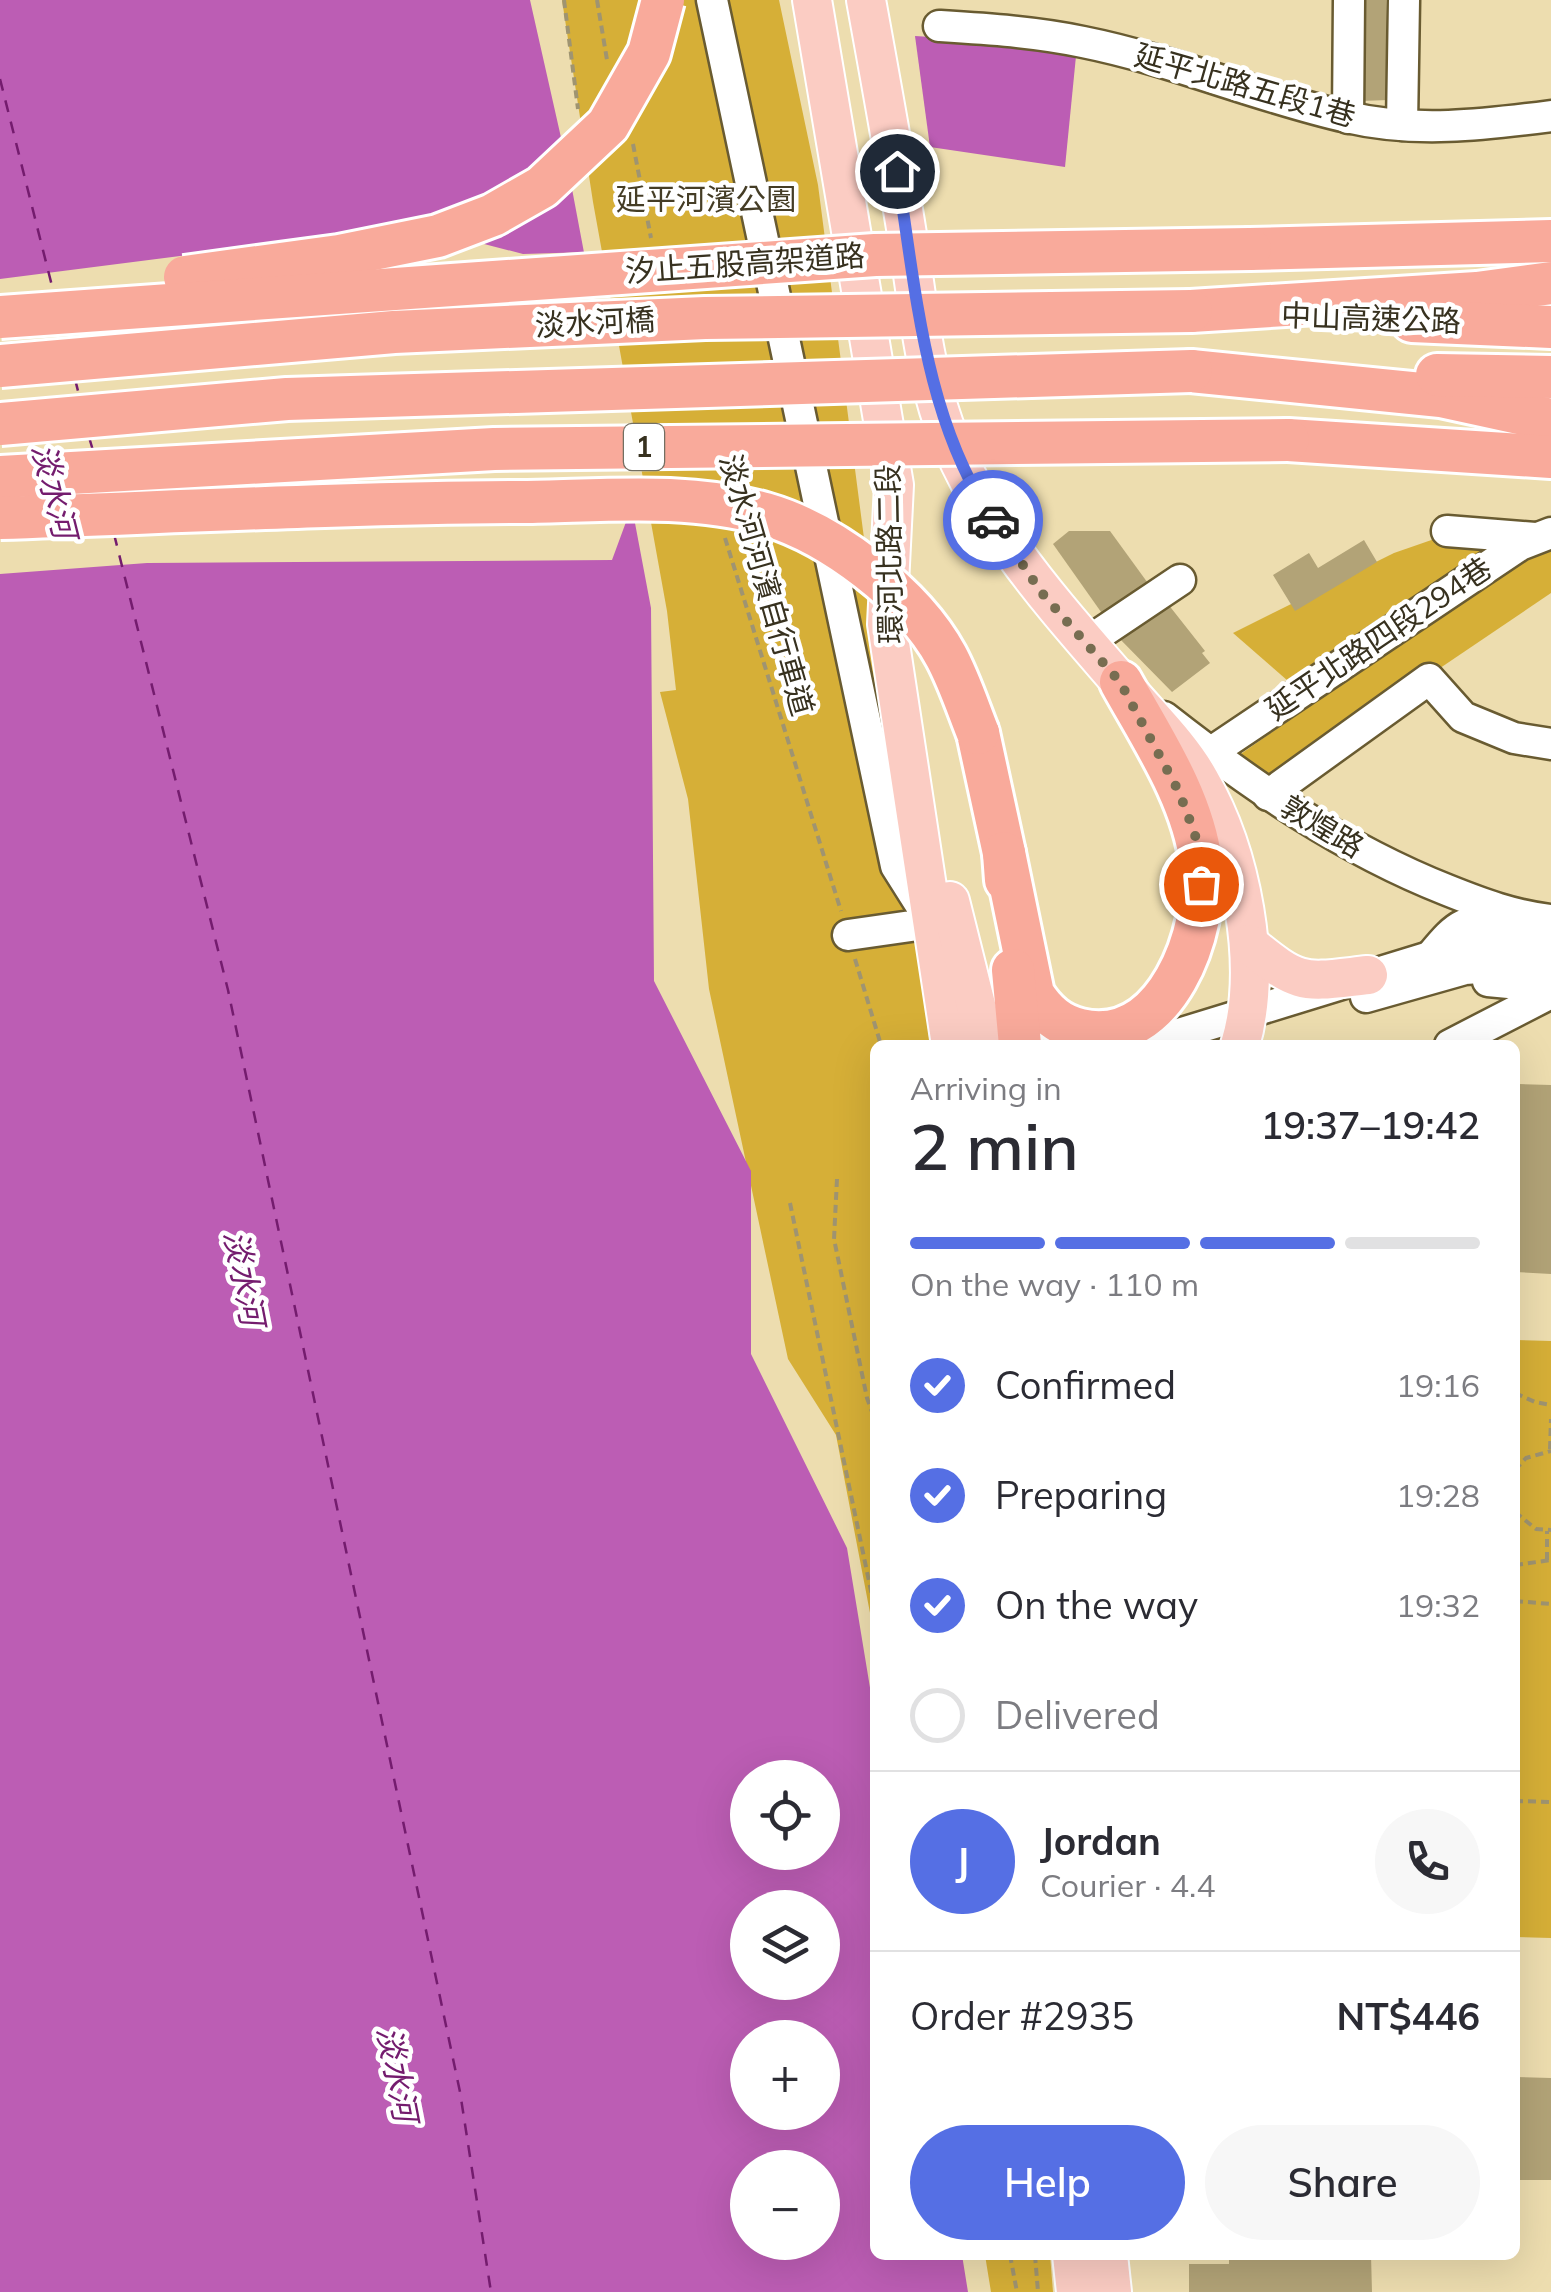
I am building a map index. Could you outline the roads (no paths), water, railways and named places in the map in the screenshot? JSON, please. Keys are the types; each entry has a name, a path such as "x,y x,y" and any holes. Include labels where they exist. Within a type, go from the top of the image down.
{"highway":[{"path":"0,302 339,256 438,236 493,215 542,187 608,125 649,53 664,0"},
{"name":"汐止五股高架道路","path":"0,317 875,255 1551,241"},
{"path":"1191,311 1477,293 1551,282"},
{"name":"中山高速公路","path":"1191,311 1551,327"},
{"name":"淡水河橋","path":"0,366 394,332 705,318 1191,311"},
{"name":"中山高速公路","path":"1191,371 1551,378"},
{"name":"1","path":"0,424 287,399 1191,371 1441,396 1551,420"},
{"name":"1","path":"0,477 494,449 1288,440 1551,457"},
{"path":"0,518 408,503 692,500 766,514 828,543 876,575 906,603 947,658 978,733 1033,994 1041,1008 1069,1027 1092,1033 1114,1032 1134,1024 1163,998 1191,947 1200,902 1201,864 1195,834 1172,776 1120,682"},
{"path":"1004,853 1020,1040"}],"main road":[{"name":"環河北路二段","path":"812,0 846,182 894,485 887,624 949,1040"},
{"path":"866,0 925,350 944,425 983,506 1041,592 1181,752 1201,782 1228,844 1243,902 1249,944 1244,1030"},
{"path":"896,680 985,1040"},
{"path":"1249,944 1277,967 1303,980 1368,975"},
{"path":"1073,2260 1076,2292"},
{"path":"1109,2260 1112,2292"}],"street":[{"path":"712,0 896,866 932,924 848,936"},
{"path":"1348,0 1348,118"},
{"path":"1402,125 1404,0"},
{"name":"延平北路五段1巷","path":"939,26 1005,30 1084,42 1348,118 1402,125 1470,127 1551,116"},
{"path":"1446,531 1543,535"},
{"name":"延平北路四段294巷","path":"1210,753 1543,535"},
{"path":"1086,643 1180,580"},
{"path":"1268,795 1428,679 1463,717 1514,738 1551,744"},
{"name":"敦煌路","path":"1120,682 1268,795 1354,847 1413,877 1500,911 1551,921"},
{"path":"1433,966 1454,928 1464,922 1551,921"},
{"path":"1218,1040 1492,942 1551,942"},
{"path":"1177,1040 1244,1030 1368,975 1433,966 1551,964"},
{"path":"1433,966 1551,990"},
{"path":"1459,1040 1551,990"}],"water":[{"name":"淡水河","path":"0,0 530,0 569,173 651,608 654,981 751,1171 751,1354 847,1548 870,1688 870,2260 963,2260 968,2292 0,2292"},
{"path":"915,36 1010,42 1076,56 1065,167 930,147"}],"park label":[{"name":"延平河濱公園","path":"706,200"}]}
